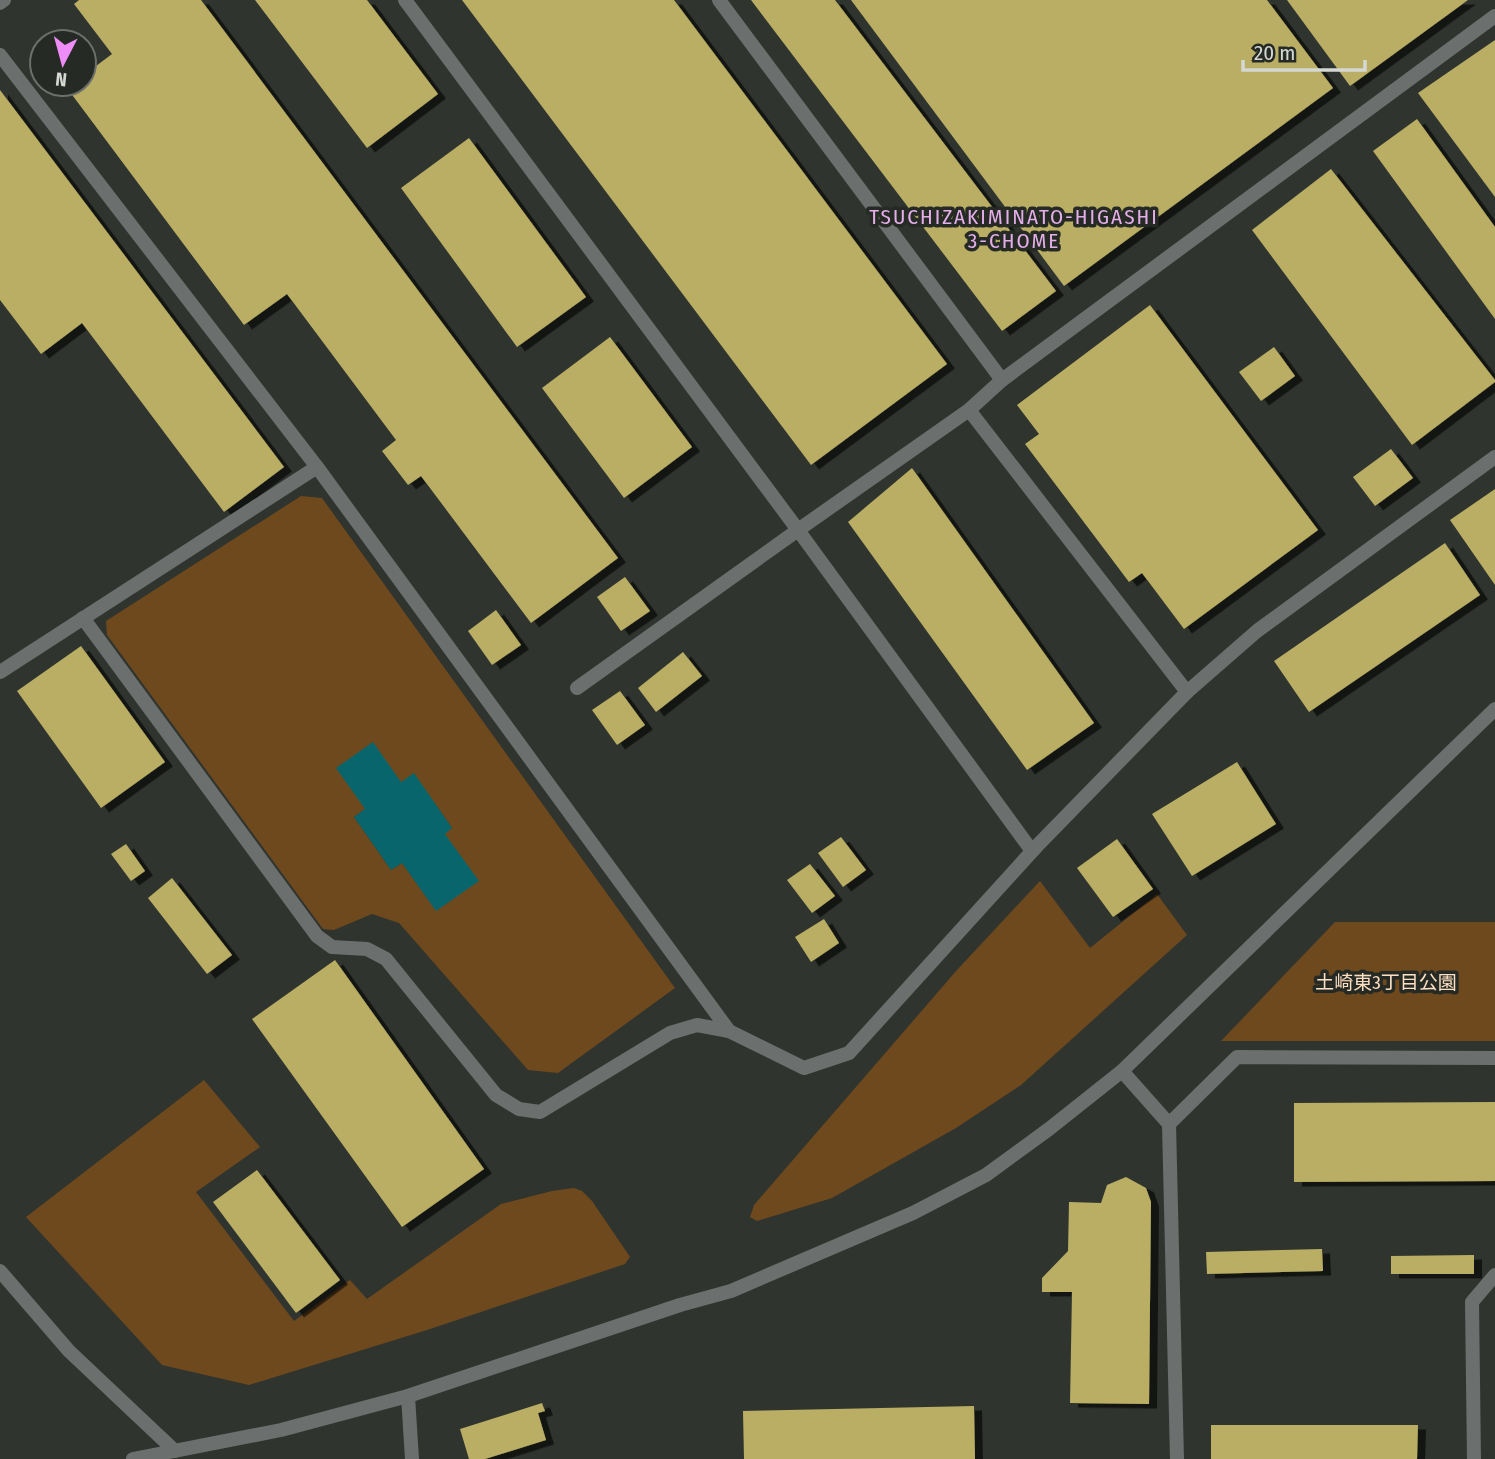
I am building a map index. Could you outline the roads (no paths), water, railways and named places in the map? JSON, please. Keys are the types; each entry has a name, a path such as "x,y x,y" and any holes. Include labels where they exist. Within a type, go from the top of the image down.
{"street":[{"path":"405,0 1032,851 1036,847"},
{"path":"719,0 1002,380"},
{"path":"577,688 969,411 1002,380 1495,16"},
{"path":"0,55 317,467 729,1031"},
{"path":"969,411 1187,692"},
{"path":"83,618 317,936 332,947 367,949 386,959 496,1095 519,1109 540,1112 670,1033 697,1025 729,1031 804,1068 849,1053 1036,847 1187,692 1257,631 1495,457"},
{"path":"0,672 317,467"},
{"path":"133,1459 281,1430 408,1396 680,1305 731,1291 913,1213 986,1175 1122,1071 1495,709"},
{"path":"1169,1124 1237,1057 1495,1058"},
{"path":"1122,1071 1169,1124 1177,1459"},
{"path":"0,1271 69,1351 175,1451"},
{"path":"1474,1459 1472,1302 1495,1275"},
{"path":"408,1396 412,1459"}],"water":[{"path":"373,742 401,782 414,773 452,828 445,834 479,881 436,911 402,863 391,870 354,817 365,809 336,768"}],"district":[{"name":"TSUCHIZAKIMINATO-HIGASHI 3-CHOME","path":"1014,229"}],"park label":[{"name":"土崎東3丁目公園","path":"1386,982"}]}
